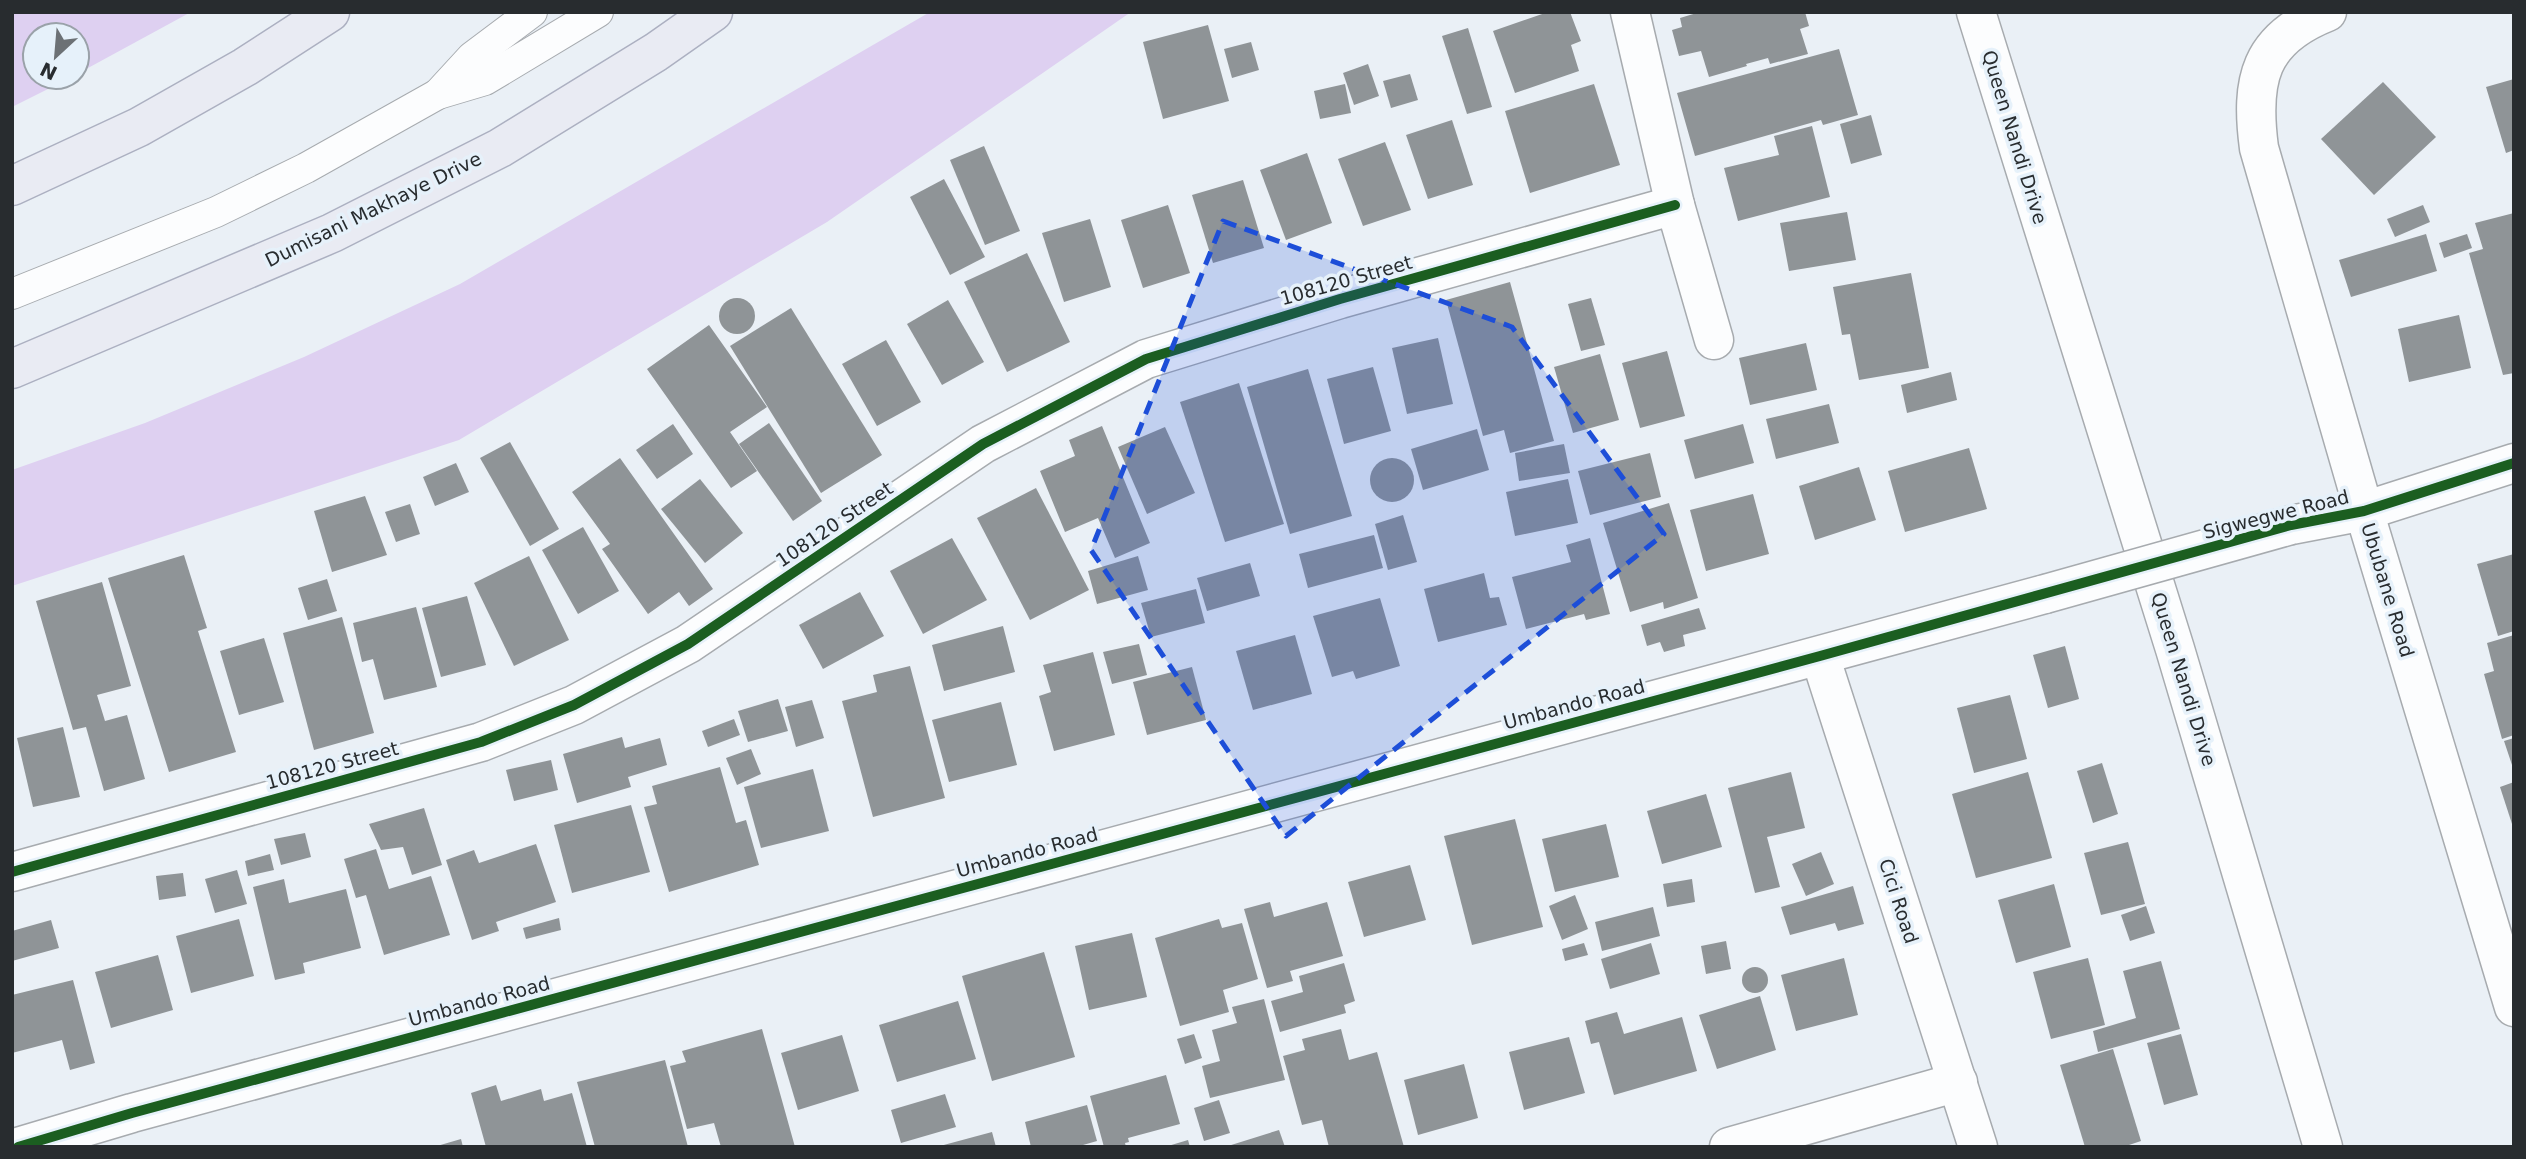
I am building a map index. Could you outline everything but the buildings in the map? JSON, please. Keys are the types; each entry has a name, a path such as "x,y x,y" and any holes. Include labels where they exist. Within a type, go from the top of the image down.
{"main road":[{"path":"12,186 139,127 245,67 330,12"},
{"name":"Dumisani Makhaye Drive","path":"12,369 344,227 500,148 656,52 713,12"}],"street":[{"path":"1630,12 1675,205 1714,340"},
{"name":"Queen Nandi Drive","path":"1976,12 2175,649 2323,1147"},
{"name":"Ububane Road","path":"2327,12 2306,22 2271,51 2256,89 2255,116 2259,148 2364,511 2514,1007"},
{"name":"108120 Street","path":"12,872 481,742 575,705 688,644 983,444 1146,359 1340,299 1675,205"},
{"name":"Sigwegwe Road","path":"2045,594 2291,525 2364,511 2514,463"},
{"name":"Umbando Road","path":"18,1147 132,1113 2045,594"},
{"name":"Cici Road","path":"1820,656 1978,1147"},
{"path":"1729,1147 1958,1082"},
{"path":"97,1147 132,1113"}],"lane":[{"path":"438,94 472,57 532,12"},
{"path":"12,295 216,212 306,167 438,94 485,80 598,12"}],"highlighted area":[{"path":"1223,221 1512,327 1664,534 1286,836 1091,550"}],"shaded area":[{"path":"12,12 191,12 91,66 91,21 21,21 21,91 44,91 12,107"},
{"path":"930,12 1131,12 827,222 459,440 12,586 12,470 145,423 304,357 460,284"}],"cycle path":[{"path":"12,872 481,742 574,705 688,644 983,444 1146,359 1340,299 1675,205"},
{"path":"18,1147 132,1113 1820,656 2291,525 2364,511 2514,463"}]}
